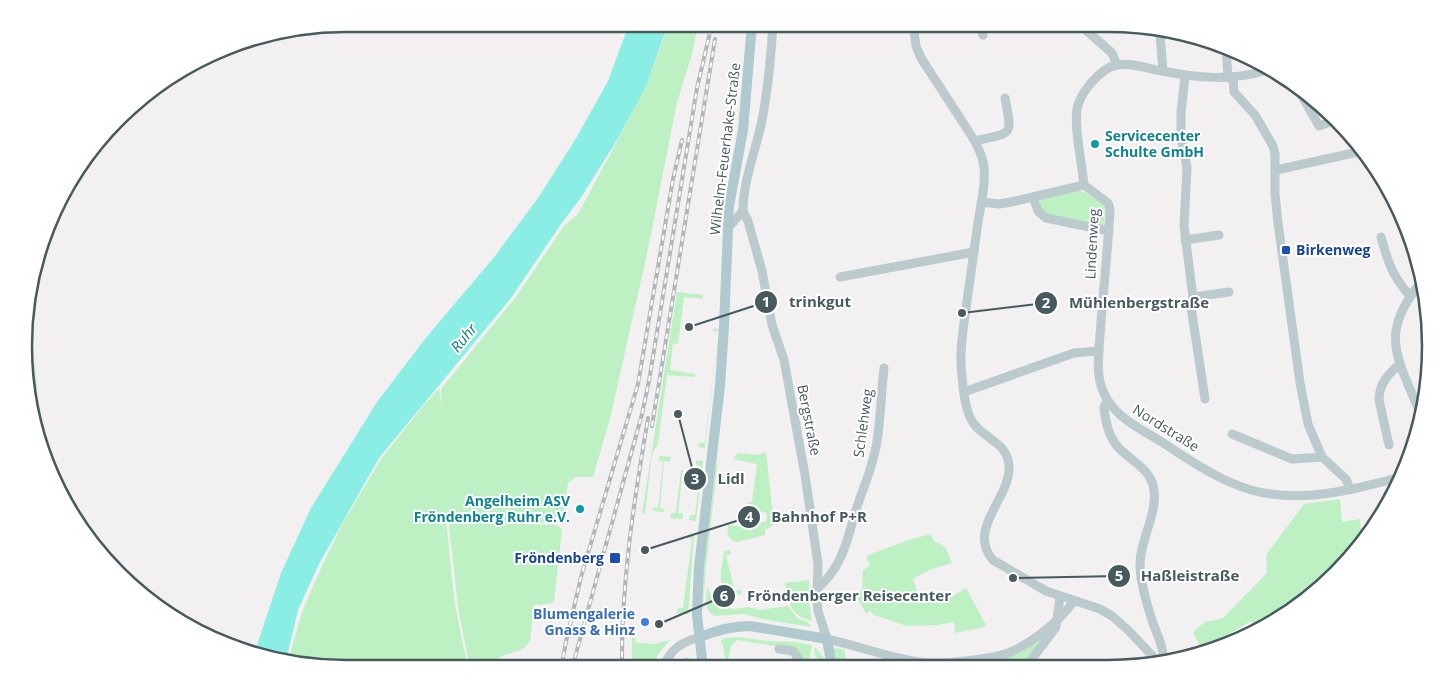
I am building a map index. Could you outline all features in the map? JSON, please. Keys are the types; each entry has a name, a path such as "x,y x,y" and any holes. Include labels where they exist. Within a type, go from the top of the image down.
{"main road":[{"name":"Wilhelm-Feuerhake-Straße","path":"702,660 697,615 699,567 720,378 729,206 744,130 751,33"},
{"path":"700,636 725,628 750,626 827,638 831,660"}],"street":[{"name":"Bergstraße","path":"772,33 762,118 743,196 743,211 748,221 762,271 772,325 784,360 809,498 818,564 818,611 827,638"},
{"path":"914,33 916,46 921,58 980,150 984,168 961,348 962,376 964,392 973,423 1004,450 1009,466 1006,484 985,529 984,546 988,555 993,560 1046,591 1100,609 1112,616 1129,631 1153,657"},
{"path":"1090,33 1112,53 1117,65"},
{"path":"1160,37 1163,72"},
{"path":"1227,56 1234,92 1255,115 1273,146 1278,223 1300,383 1308,424 1322,457 1346,479 1350,489"},
{"path":"981,202 999,204 1084,185 1077,118 1079,101 1090,84 1100,74 1117,65 1133,66 1185,76 1230,77 1258,71"},
{"path":"1185,76 1181,114 1181,139 1187,167 1184,226 1193,297 1191,307 1205,400"},
{"path":"975,142 1005,134 1009,130 1010,124 1005,98"},
{"path":"1306,102 1319,126 1329,123"},
{"path":"1276,170 1355,153"},
{"name":"Lindenweg","path":"1084,185 1108,203 1110,209 1099,351"},
{"path":"1033,197 1038,211 1046,218 1109,231"},
{"path":"728,228 743,211"},
{"path":"1185,240 1219,235"},
{"path":"1381,237 1391,270 1410,296"},
{"path":"840,277 974,252"},
{"path":"1416,289 1400,314 1396,324 1395,336 1400,364 1416,403"},
{"path":"1193,297 1229,292"},
{"path":"964,392 1074,353 1099,351"},
{"name":"Nordstraße","path":"1099,351 1100,381 1107,402 1120,416 1233,484 1270,494 1287,496 1320,495 1392,479"},
{"path":"1389,445 1379,393 1390,373 1400,364"},
{"name":"Schlehweg","path":"818,589 826,581 844,553 870,469 878,439 884,368"},
{"path":"1107,402 1104,407 1105,413 1114,442 1145,470 1152,484 1154,501 1140,566 1147,605 1164,650 1164,655"},
{"path":"1232,434 1292,459 1322,457"},
{"path":"1031,660 1056,627 1060,596"},
{"path":"966,660 1007,653 1030,641 1066,612 1074,601"},
{"path":"667,660 669,655 682,643 700,636"},
{"path":"827,638 913,660"},
{"path":"779,649 793,651 799,660"}],"green space":[{"path":"666,33 696,33 692,54 677,102 648,249 611,415 593,477 576,477 568,483 563,518 556,523 446,519 454,598 467,660 326,660 290,655 302,612 322,566 344,521 381,459 439,389 442,408 441,389 516,297 564,226 578,214 645,89"},
{"path":"1076,190 1086,193 1103,204 1105,211 1103,227 1049,217 1040,207 1040,199"},
{"path":"677,292 703,295 703,299 684,297 678,344 673,343 670,370 695,374 694,377 667,375 658,444 652,454 645,514 642,513"},
{"path":"714,328 718,329 718,332 712,331"},
{"path":"717,339 705,448 698,447 699,443 705,443"},
{"path":"32,349 37,385 37,398"},
{"path":"766,452 774,524 765,529 765,535 737,542 731,540 728,536 728,525 744,527 746,521 755,521 755,523 766,522 767,513 747,508 748,502 752,502 757,464 733,459 738,453 758,455"},
{"path":"659,456 671,457 670,462 664,461 660,508 665,509 664,512 653,511 653,508 658,508 663,461 658,461"},
{"path":"696,460 703,461 696,521 689,520 690,515 695,515 701,466 696,465"},
{"path":"720,461 717,469 703,609 704,566 716,467"},
{"path":"681,470 683,470 678,513 683,514 683,519 670,518 671,513 676,513"},
{"path":"1340,499 1342,522 1360,519 1361,532 1330,569 1299,596 1253,624 1251,621 1218,640 1200,646 1193,632 1205,622 1223,618 1267,573 1266,555 1304,504"},
{"path":"450,523 556,525 562,529 554,601 543,605 534,605 530,641 523,649 494,660 468,660 458,607"},
{"path":"930,534 934,541 945,547 952,563 929,570 913,579 918,594 925,602 948,599 966,588 986,625 985,627 955,633 954,622 937,625 907,626 874,615 870,611 866,614 857,596 862,587 863,570 870,566 866,556"},
{"path":"688,535 694,536 688,614 677,613 678,608 683,608 692,539 687,538"},
{"path":"730,550 731,554 726,556 735,591 741,590 742,593 736,595 725,591 721,580 724,551"},
{"path":"809,580 809,602 812,621 799,616 792,608 785,583"},
{"path":"707,589 716,603 723,607 735,609 748,607 760,610 788,606 798,619 808,622 811,627 744,614 715,616 707,608"},
{"path":"740,637 812,645 810,660 802,660 794,649 737,640 731,646 728,660 725,660 723,645 720,642 724,638"},
{"path":"632,638 635,638 636,643 656,644 670,640 656,660 632,660"},
{"path":"1041,640 1025,660 989,660 1006,658 1023,651"},
{"path":"815,647 824,660 818,660 814,654"},
{"path":"829,648 844,649 846,660 831,660"},
{"path":"687,657 693,660 681,660"}],"water":[{"name":"Ruhr","path":"626,33 665,33 645,89 617,140 582,196 511,298 379,458 319,564 298,610 288,654 256,647 281,573 311,508 377,402 425,339 495,256 538,198 575,140 608,81"}],"railway":[{"path":"574,660 642,414 697,88 710,33"},
{"path":"652,426 715,39"},
{"path":"563,660 581,577 638,384 673,179 682,140"},
{"path":"622,660 626,573 633,511 648,418"}],"place":[{"name":"Servicecenter Schulte GmbH","path":"1095,144"},
{"name":"Birkenweg","path":"1286,250"},
{"name":"Mühlenbergstraße","path":"962,313"},
{"name":"trinkgut","path":"689,327"},
{"name":"Lidl","path":"678,414"},
{"name":"Angelheim ASV Fröndenberg Ruhr e.V.","path":"580,509"},
{"name":"Bahnhof P+R","path":"645,550"},
{"name":"Fröndenberg","path":"615,558"},
{"name":"Haßleistraße","path":"1013,578"},
{"name":"Blumengalerie Gnass & Hinz","path":"645,622"},
{"name":"Fröndenberger Reisecenter","path":"659,624"}]}
